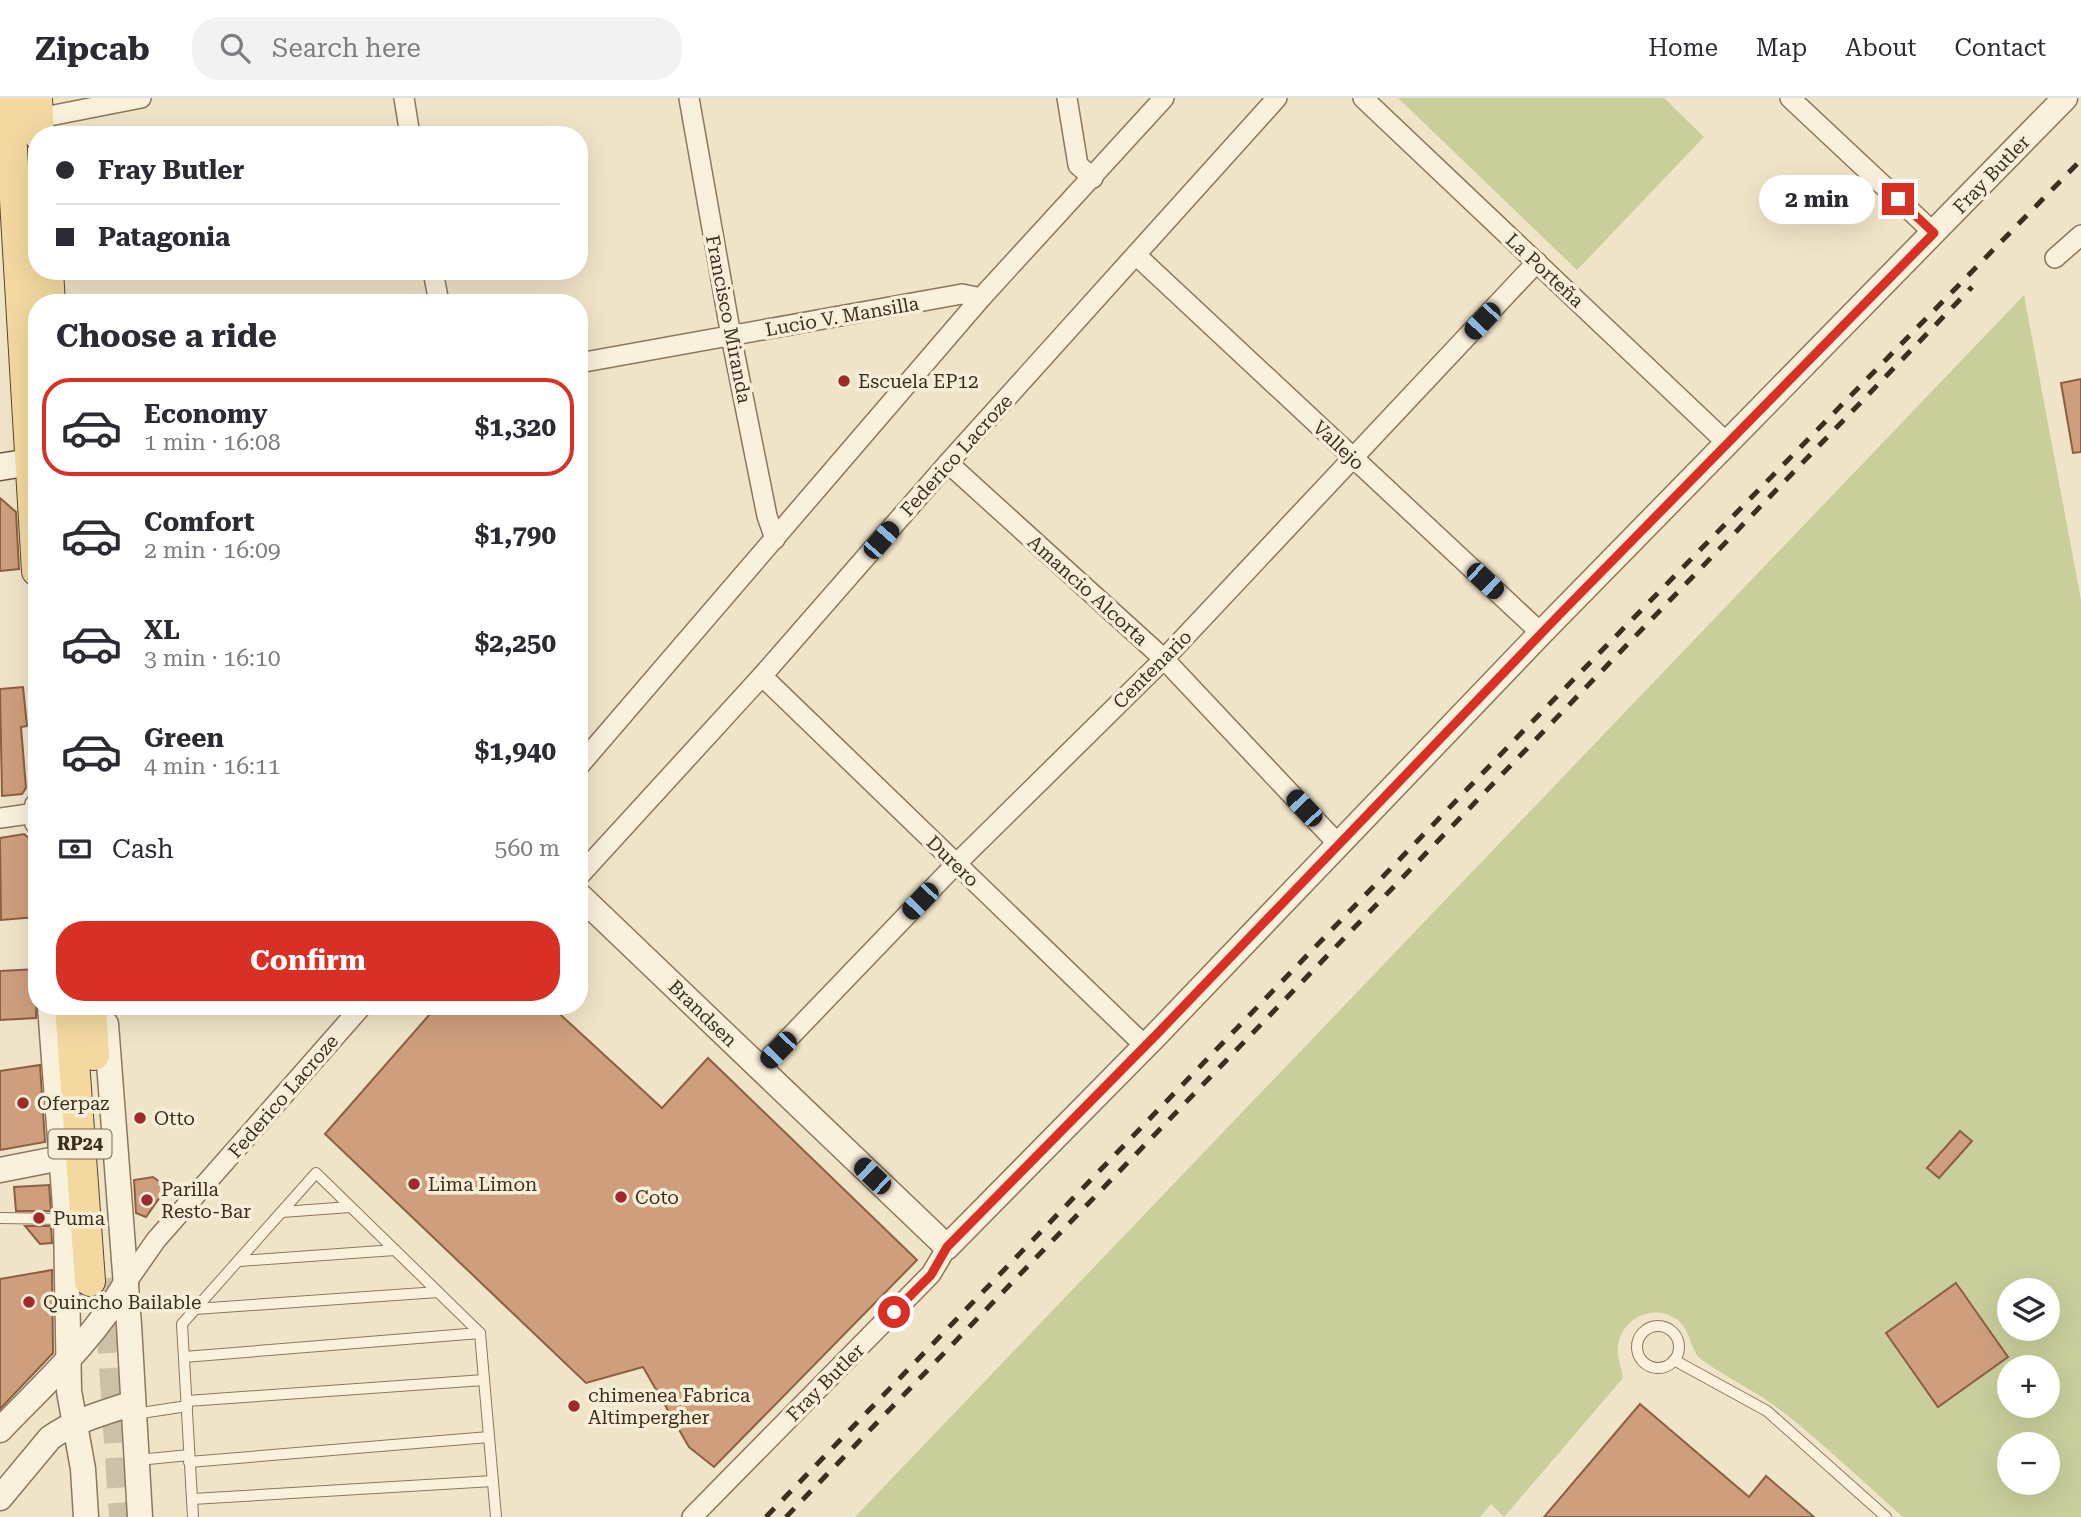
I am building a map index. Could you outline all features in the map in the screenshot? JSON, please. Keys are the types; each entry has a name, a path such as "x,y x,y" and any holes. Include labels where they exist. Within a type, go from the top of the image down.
{"main road":[{"path":"22,117 28,294"},
{"path":"0,467 28,462"},
{"name":"RP24","path":"71,1015 108,1281"},
{"name":"RP24","path":"92,1015 108,1281"}],"street":[{"path":"22,117 141,98"},
{"path":"404,98 409,126"},
{"name":"Francisco Miranda","path":"689,98 731,336 767,516 775,538"},
{"path":"1067,98 1078,166 1093,178"},
{"path":"588,756 981,298 1164,98"},
{"name":"Federico Lacroze","path":"588,866 762,676 948,463 1277,98"},
{"name":"La Porteña","path":"1363,98 1727,443"},
{"path":"1790,98 1934,233"},
{"name":"Fray Butler","path":"692,1517 931,1275 947,1247 1145,1046 1541,633 2065,98"},
{"path":"2055,258 2081,235"},
{"name":"Vallejo","path":"1136,256 1541,633"},
{"name":"Centenario","path":"760,1068 956,864 1164,659 1536,262"},
{"name":"Lucio V. Mansilla","path":"588,361 962,294 981,298"},
{"name":"Amancio Alcorta","path":"948,463 1164,659 1339,845"},
{"name":"Durero","path":"762,676 1145,1046"},
{"path":"0,818 28,814"},
{"name":"Brandsen","path":"588,904 947,1247"},
{"path":"51,1015 66,1219 68,1359 73,1423 83,1469 86,1517"},
{"path":"0,1430 68,1359 106,1314 105,1015"},
{"name":"Federico Lacroze","path":"108,1281 156,1240 354,1015"},
{"path":"0,1170 61,1158"},
{"path":"108,1281 134,1408 141,1517"},
{"path":"0,1498 50,1438 73,1423 134,1408"}],"lane":[{"path":"193,1517 182,1324 316,1173 480,1334 496,1517"},
{"path":"282,1212 351,1207"},
{"path":"0,1219 66,1219"},
{"path":"239,1261 395,1250"},
{"path":"195,1310 438,1292"},
{"path":"1653,1326 1672,1330 1679,1348 1674,1360 1661,1368 1647,1365 1638,1354 1638,1339 1642,1333 1653,1326"},
{"path":"184,1357 480,1334"},
{"path":"1674,1360 1767,1411 1886,1517"},
{"path":"134,1408 484,1380"},
{"path":"137,1460 489,1437"},
{"path":"192,1499 493,1481"}],"green space":[{"path":"1398,98 1664,98 1704,137 1577,270"},
{"path":"2024,295 2081,600 2081,1517 1903,1517 1783,1412 1702,1360 1694,1351 1684,1327 1673,1317 1655,1312 1631,1322 1620,1337 1618,1350 1623,1378 1504,1517 1491,1504 1480,1517 855,1517"}],"building":[{"path":"2081,379 2081,452 2073,453 2061,383"},
{"path":"0,498 16,512 19,569 0,571"},
{"path":"23,687 27,726 21,727 26,788 22,794 2,796 0,689"},
{"path":"24,834 28,837 28,918 1,920 0,838"},
{"path":"28,969 28,1015 36,1015 36,1018 0,1020 0,971"},
{"name":"Coto","path":"429,1015 561,1015 662,1108 708,1058 917,1260 714,1467 689,1447 643,1367 586,1383 325,1134"},
{"name":"Oferpaz","path":"40,1065 45,1142 0,1150 0,1071"},
{"path":"1960,1131 1972,1141 1939,1178 1927,1168"},
{"name":"Parilla Resto-Bar","path":"153,1177 167,1187 146,1217 136,1213 134,1180"},
{"path":"49,1185 51,1211 16,1211 14,1187"},
{"path":"25,1226 51,1226 52,1243 40,1244"},
{"path":"52,1270 53,1353 0,1409 0,1279"},
{"path":"1956,1283 2007,1355 1997,1355 1997,1365 1938,1407 1886,1333"},
{"path":"1640,1404 1749,1497 1766,1476 1814,1517 1544,1517"}],"tunnel":[{"path":"108,1278 124,1517"}],"railway":[{"path":"766,1517 1530,724 2081,160"},
{"path":"786,1517 1972,287"}],"place":[{"name":"Escuela EP12","path":"844,381"},
{"name":"Oferpaz","path":"23,1103"},
{"name":"Otto","path":"140,1118"},
{"name":"Lima Limon","path":"414,1184"},
{"name":"Coto","path":"621,1197"},
{"name":"Parilla Resto-Bar","path":"147,1200"},
{"name":"Puma","path":"39,1218"},
{"name":"Quincho Bailable","path":"29,1302"},
{"name":"chimenea Fabrica Altimpergher","path":"574,1406"}],"route":[{"path":"894,1312 931,1275 947,1247 1156,1035 1560,614 1934,233 1898,199"}]}
